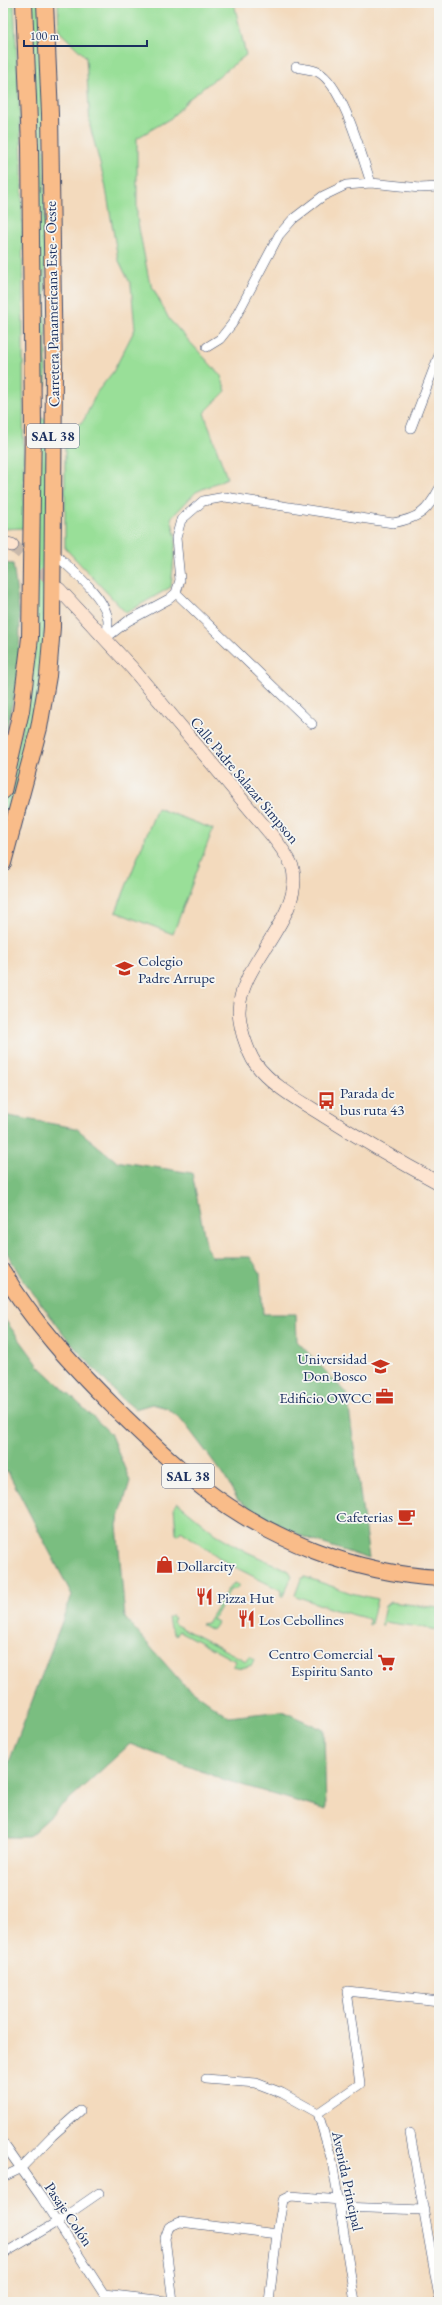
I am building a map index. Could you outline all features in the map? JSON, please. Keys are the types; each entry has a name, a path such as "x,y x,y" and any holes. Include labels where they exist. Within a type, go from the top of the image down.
{"highway":[{"name":"Carretera Panamericana Este - Oeste","path":"3,791 22,704 30,638 33,423 30,146 24,3"},
{"name":"Carretera Panamericana Este - Oeste","path":"3,863 39,728 48,676 52,627 54,383 50,114 45,3"},
{"path":"32,382 38,391 43,392 48,391 54,383"},
{"path":"33,423 35,419 42,414 50,418 53,423"},
{"name":"SAL 38","path":"3,1272 24,1305 43,1330 86,1378 151,1443 204,1488 264,1527 333,1558 381,1571 439,1578"},
{"name":"SAL 38","path":"3,1293 34,1335 77,1383 139,1445 188,1489 214,1509 268,1541 329,1566 396,1584 439,1588"}],"main road":[{"name":"Calle Padre Salazar Simpson","path":"59,589 106,638 274,838 288,857 293,868 291,899 258,960 240,1002 240,1022 251,1056 270,1079 295,1098 380,1152 439,1183"}],"street":[{"path":"296,67 318,72 336,94 346,111 371,183"},
{"path":"207,346 220,340 232,324 279,235 292,219 329,193 346,185 371,183 420,188 439,187"},
{"path":"411,428 439,355"},
{"path":"106,638 128,621 169,599 176,593 180,580 176,538 181,520 203,501 225,496 393,524 411,520 425,511 439,489"},
{"path":"52,552 87,585 103,606 108,622 106,638"},
{"path":"176,593 312,724"},
{"path":"206,2079 256,2083 282,2093 318,2113 360,2084 347,1990 439,2001"},
{"path":"3,2177 20,2169 52,2136 80,2111"},
{"name":"Avenida Principal","path":"318,2113 332,2161 355,2302"},
{"path":"410,2133 439,2297"},
{"name":"Pasaje Colón","path":"3,2143 110,2302"},
{"path":"3,2254 57,2222 99,2193"},
{"path":"269,2302 281,2205 286,2197 340,2204 424,2210"},
{"path":"104,2294 174,2302 165,2238 169,2227 180,2222 277,2234"}],"green space":[{"path":"3,3 14,3 22,159 24,528 3,529"},
{"path":"28,3 40,3 44,68 46,386 41,386"},
{"path":"58,3 234,3 246,55 190,98 171,118 137,138 137,218 149,280 169,319 221,376 226,391 204,413 227,478 196,492 171,518 176,538 171,587 126,613 65,548 65,435 84,420 97,392 113,372 135,329 131,285 118,259 105,183 90,126 86,57 59,31"},
{"path":"39,418 46,419 49,531 42,686 3,847 3,804 22,727"},
{"path":"3,563 13,564 20,618 19,675 3,743"},
{"path":"157,808 213,829 173,934 116,912"},
{"path":"3,1115 76,1128 116,1161 192,1173 207,1249 212,1257 250,1257 260,1272 263,1314 296,1314 297,1341 347,1394 369,1559 306,1538 265,1518 238,1500 223,1474 182,1420 167,1408 152,1404 135,1409 118,1395 69,1341 21,1277 3,1246"},
{"path":"3,1317 39,1366 110,1433 130,1481 117,1525 125,1618 182,1683 229,1717 282,1711 324,1730 326,1810 225,1780 130,1744 28,1837 3,1837 3,1778 72,1595 8,1472 3,1473"},
{"path":"178,1503 216,1534 245,1551 289,1571 292,1576 283,1596 281,1596 282,1591 227,1563 181,1531 178,1535 176,1534 174,1506"},
{"path":"305,1577 351,1593 377,1599 371,1624 369,1625 369,1619 332,1609 296,1596 295,1595 301,1579"},
{"path":"235,1583 239,1585 235,1590 231,1588 213,1619 218,1622 212,1630 201,1624 207,1623 229,1587"},
{"path":"390,1602 439,1608 439,1630 384,1622 382,1627 381,1625 385,1606"},
{"path":"171,1616 175,1618 173,1622 176,1625 246,1661 249,1656 254,1659 252,1665 242,1668 233,1666 235,1661 179,1631 176,1636 170,1627 168,1618"}],"tunnel":[{"path":"12,545 40,568 56,586"}],"place":[{"name":"Colegio Padre Arrupe","path":"125,969"},
{"name":"Parada de bus ruta 43","path":"327,1101"},
{"name":"Universidad Don Bosco","path":"380,1367"},
{"name":"Edificio OWCC","path":"385,1397"},
{"name":"Cafeterias","path":"406,1516"},
{"name":"Dollarcity","path":"164,1565"},
{"name":"Pizza Hut","path":"204,1597"},
{"name":"Los Cebollines","path":"246,1619"},
{"name":"Centro Comercial Espiritu Santo","path":"386,1662"}]}
